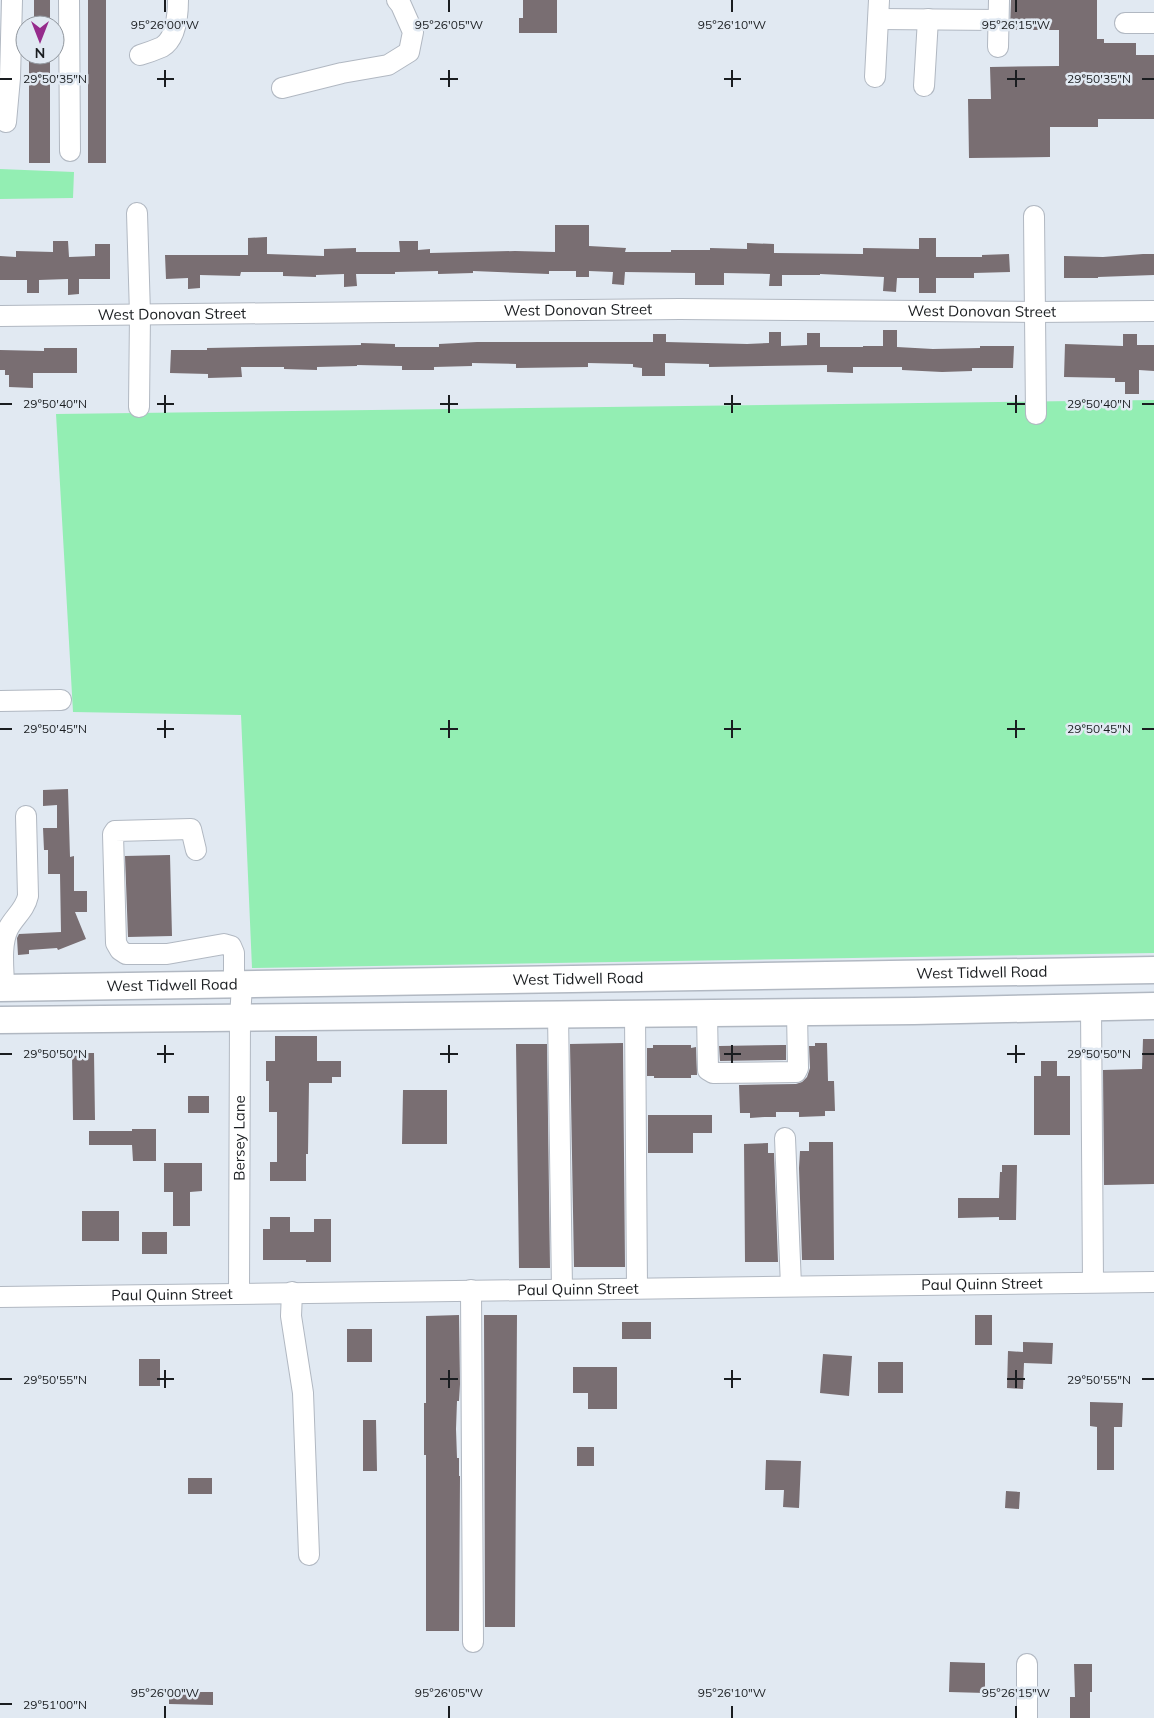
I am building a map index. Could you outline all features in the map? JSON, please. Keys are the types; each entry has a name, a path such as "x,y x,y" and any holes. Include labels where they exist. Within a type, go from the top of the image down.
{"main road":[{"name":"West Tidwell Road","path":"2,988 1154,970"},
{"path":"914,1011 920,973"},
{"path":"465,1015 472,980"},
{"path":"2,988 3,1020 914,1011 1154,1006"}],"street":[{"path":"6,122 10,78 12,0"},
{"path":"69,0 70,151"},
{"path":"140,55 164,46 172,34 177,17 178,0"},
{"path":"282,88 342,73 388,65 409,52 412,32 397,0"},
{"path":"998,47 999,0"},
{"path":"874,77 879,9 928,19 998,20"},
{"path":"924,86 928,19"},
{"path":"1124,23 1154,23"},
{"path":"137,213 140,406"},
{"path":"1034,216 1036,414"},
{"name":"West Donovan Street","path":"0,316 680,309 1035,312 1154,311"},
{"path":"0,701 61,700"},
{"path":"2,988 4,944 7,931 26,904 28,896 26,816"},
{"name":"Bersey Lane","path":"196,850 191,829 115,831 113,834 116,943 120,950 126,954 167,954 224,944 231,946 234,953 240,1018 240,1292"},
{"path":"1092,1007 1093,1282"},
{"path":"707,1013 708,1070 712,1074 796,1072 798,1068 797,1012"},
{"path":"558,1014 562,1289"},
{"path":"635,1014 637,1288"},
{"path":"785,1138 791,1286"},
{"name":"Paul Quinn Street","path":"0,1297 240,1292 1154,1282"},
{"path":"471,1290 472,1642"},
{"path":"292,1292 291,1316 302,1394 309,1556"},
{"path":"1027,1664 1028,1718"}],"green space":[{"path":"0,169 74,172 73,198 0,199"},
{"path":"1154,400 1154,953 252,968 241,715 73,712 56,414"}],"building":[{"path":"34,0 50,0 50,15 34,15"},
{"path":"88,0 106,0 106,163 88,163"},
{"path":"523,0 557,0 557,33 519,33 519,18 523,18"},
{"path":"1011,0 1097,0 1097,39 1104,39 1104,43 1136,43 1136,55 1154,55 1154,119 1098,119 1098,127 1050,127 1050,157 969,158 968,99 991,99 990,67 1059,66 1059,30 1010,30"},
{"path":"29,65 50,65 50,163 29,163"},
{"path":"555,225 589,225 589,246 626,248 625,252 671,252 671,250 710,250 710,248 747,249 747,243 774,244 774,253 863,254 863,248 919,249 919,238 936,238 936,257 982,257 982,255 1009,254 1010,272 974,273 974,278 936,278 936,293 919,293 919,278 897,278 896,292 883,291 884,277 820,274 782,275 782,286 769,286 770,274 724,273 724,285 695,285 695,273 625,272 624,285 612,284 613,272 589,271 589,277 576,277 576,271 549,271 549,274 473,271 473,273 438,274 438,271 356,274 357,286 344,287 344,274 316,275 316,277 283,276 283,272 241,272 240,276 200,275 200,288 188,289 188,278 166,279 165,255 248,255 248,238 267,237 267,254 324,256 324,249 356,248 356,252 400,252 399,241 418,241 418,250 430,249 430,253 555,252"},
{"path":"53,241 68,241 69,257 95,256 95,244 110,244 110,279 79,279 79,294 68,295 68,279 39,280 39,293 27,293 27,280 0,280 0,256 16,257 16,251 53,252"},
{"path":"1154,254 1154,275 1064,278 1064,256 1103,257"},
{"path":"883,330 897,330 897,347 933,349 1014,346 1013,368 972,368 972,371 942,372 902,370 902,367 853,367 853,373 827,372 827,365 709,367 709,364 665,363 665,376 642,376 642,368 633,367 633,364 588,363 588,367 516,368 516,364 472,363 472,366 434,367 434,370 402,370 402,366 357,365 317,367 317,370 284,369 284,367 241,367 242,377 208,378 208,374 170,373 171,350 361,345 361,343 395,344 395,347 439,347 439,344 477,342 653,342 653,334 666,334 666,342 747,344 769,343 769,332 781,332 781,346 807,345 807,333 820,333 820,347 863,347 883,346"},
{"path":"1123,334 1137,334 1137,345 1154,345 1154,371 1139,370 1139,394 1125,394 1125,382 1115,382 1115,378 1064,377 1065,344 1123,346"},
{"path":"44,348 77,348 77,373 33,373 33,388 9,387 9,375 5,375 5,370 0,370 0,350 44,351"},
{"path":"68,789 70,857 74,856 74,891 87,891 87,912 75,912 86,939 58,950 57,948 29,950 29,954 18,955 17,938 19,934 61,932 60,874 48,874 48,850 44,850 43,828 57,828 57,805 43,806 43,790"},
{"path":"170,855 172,936 128,937 125,856"},
{"path":"275,1036 317,1036 317,1061 341,1061 341,1077 332,1077 332,1083 309,1083 306,1181 270,1181 270,1162 277,1162 277,1112 269,1112 269,1081 266,1081 266,1061 275,1061"},
{"path":"1143,1039 1154,1039 1154,1184 1104,1185 1103,1070 1142,1069"},
{"path":"623,1043 625,1267 574,1267 570,1044"},
{"path":"815,1043 827,1043 828,1081 834,1081 835,1111 825,1111 825,1116 799,1117 799,1112 776,1112 776,1117 750,1118 750,1113 740,1113 739,1085 796,1084 802,1082 807,1077 810,1068 809,1046 815,1046"},
{"path":"516,1044 547,1044 550,1268 519,1268"},
{"path":"653,1045 691,1045 691,1048 696,1047 697,1075 691,1075 691,1078 654,1078 654,1076 647,1076 647,1048 653,1048"},
{"path":"786,1045 786,1060 720,1061 719,1046"},
{"path":"72,1053 94,1053 95,1120 73,1120"},
{"path":"1041,1061 1057,1061 1057,1076 1070,1076 1070,1135 1034,1135 1034,1076 1041,1076"},
{"path":"403,1090 447,1090 447,1144 402,1144"},
{"path":"188,1096 209,1096 209,1113 188,1113"},
{"path":"648,1115 712,1115 712,1133 693,1133 693,1153 648,1153"},
{"path":"132,1129 156,1129 156,1161 133,1161 132,1145 89,1145 89,1131 132,1131"},
{"path":"809,1142 833,1142 834,1260 802,1260 800,1151 809,1151"},
{"path":"768,1143 768,1153 774,1153 778,1262 745,1262 744,1144"},
{"path":"164,1163 202,1163 202,1191 190,1192 190,1226 173,1226 173,1192 164,1192"},
{"path":"1002,1165 1017,1165 1016,1220 999,1220 999,1217 958,1218 958,1198 999,1198"},
{"path":"82,1211 119,1211 119,1241 82,1241"},
{"path":"270,1217 290,1217 290,1232 314,1232 314,1219 331,1219 331,1262 263,1260 263,1229 270,1229"},
{"path":"142,1232 167,1232 167,1254 142,1254"},
{"path":"459,1315 460,1384 456,1429 460,1476 459,1631 426,1631 426,1455 424,1455 424,1403 426,1403 426,1316"},
{"path":"484,1315 517,1315 515,1627 485,1627"},
{"path":"975,1315 992,1315 992,1345 975,1345"},
{"path":"622,1322 651,1322 651,1339 622,1339"},
{"path":"347,1329 372,1329 372,1362 347,1362"},
{"path":"1023,1342 1053,1343 1052,1364 1024,1363 1023,1389 1007,1388 1008,1351 1023,1352"},
{"path":"823,1354 852,1356 849,1396 820,1393"},
{"path":"139,1359 160,1359 160,1386 139,1386"},
{"path":"878,1362 903,1362 903,1393 878,1393"},
{"path":"573,1367 617,1367 617,1409 588,1409 588,1393 573,1393"},
{"path":"1090,1402 1123,1403 1122,1427 1114,1427 1114,1470 1097,1470 1097,1427 1090,1426"},
{"path":"363,1420 376,1420 377,1471 363,1471"},
{"path":"577,1447 594,1447 594,1466 577,1466"},
{"path":"766,1460 801,1461 799,1508 783,1507 784,1490 765,1490"},
{"path":"188,1478 212,1478 212,1494 188,1494"},
{"path":"1006,1491 1020,1492 1019,1509 1005,1508"},
{"path":"950,1662 985,1663 985,1693 949,1692"},
{"path":"1074,1664 1092,1664 1090,1718 1070,1718 1070,1697 1075,1697"},
{"path":"169,1688 186,1688 186,1692 213,1692 213,1705 169,1704"}]}
